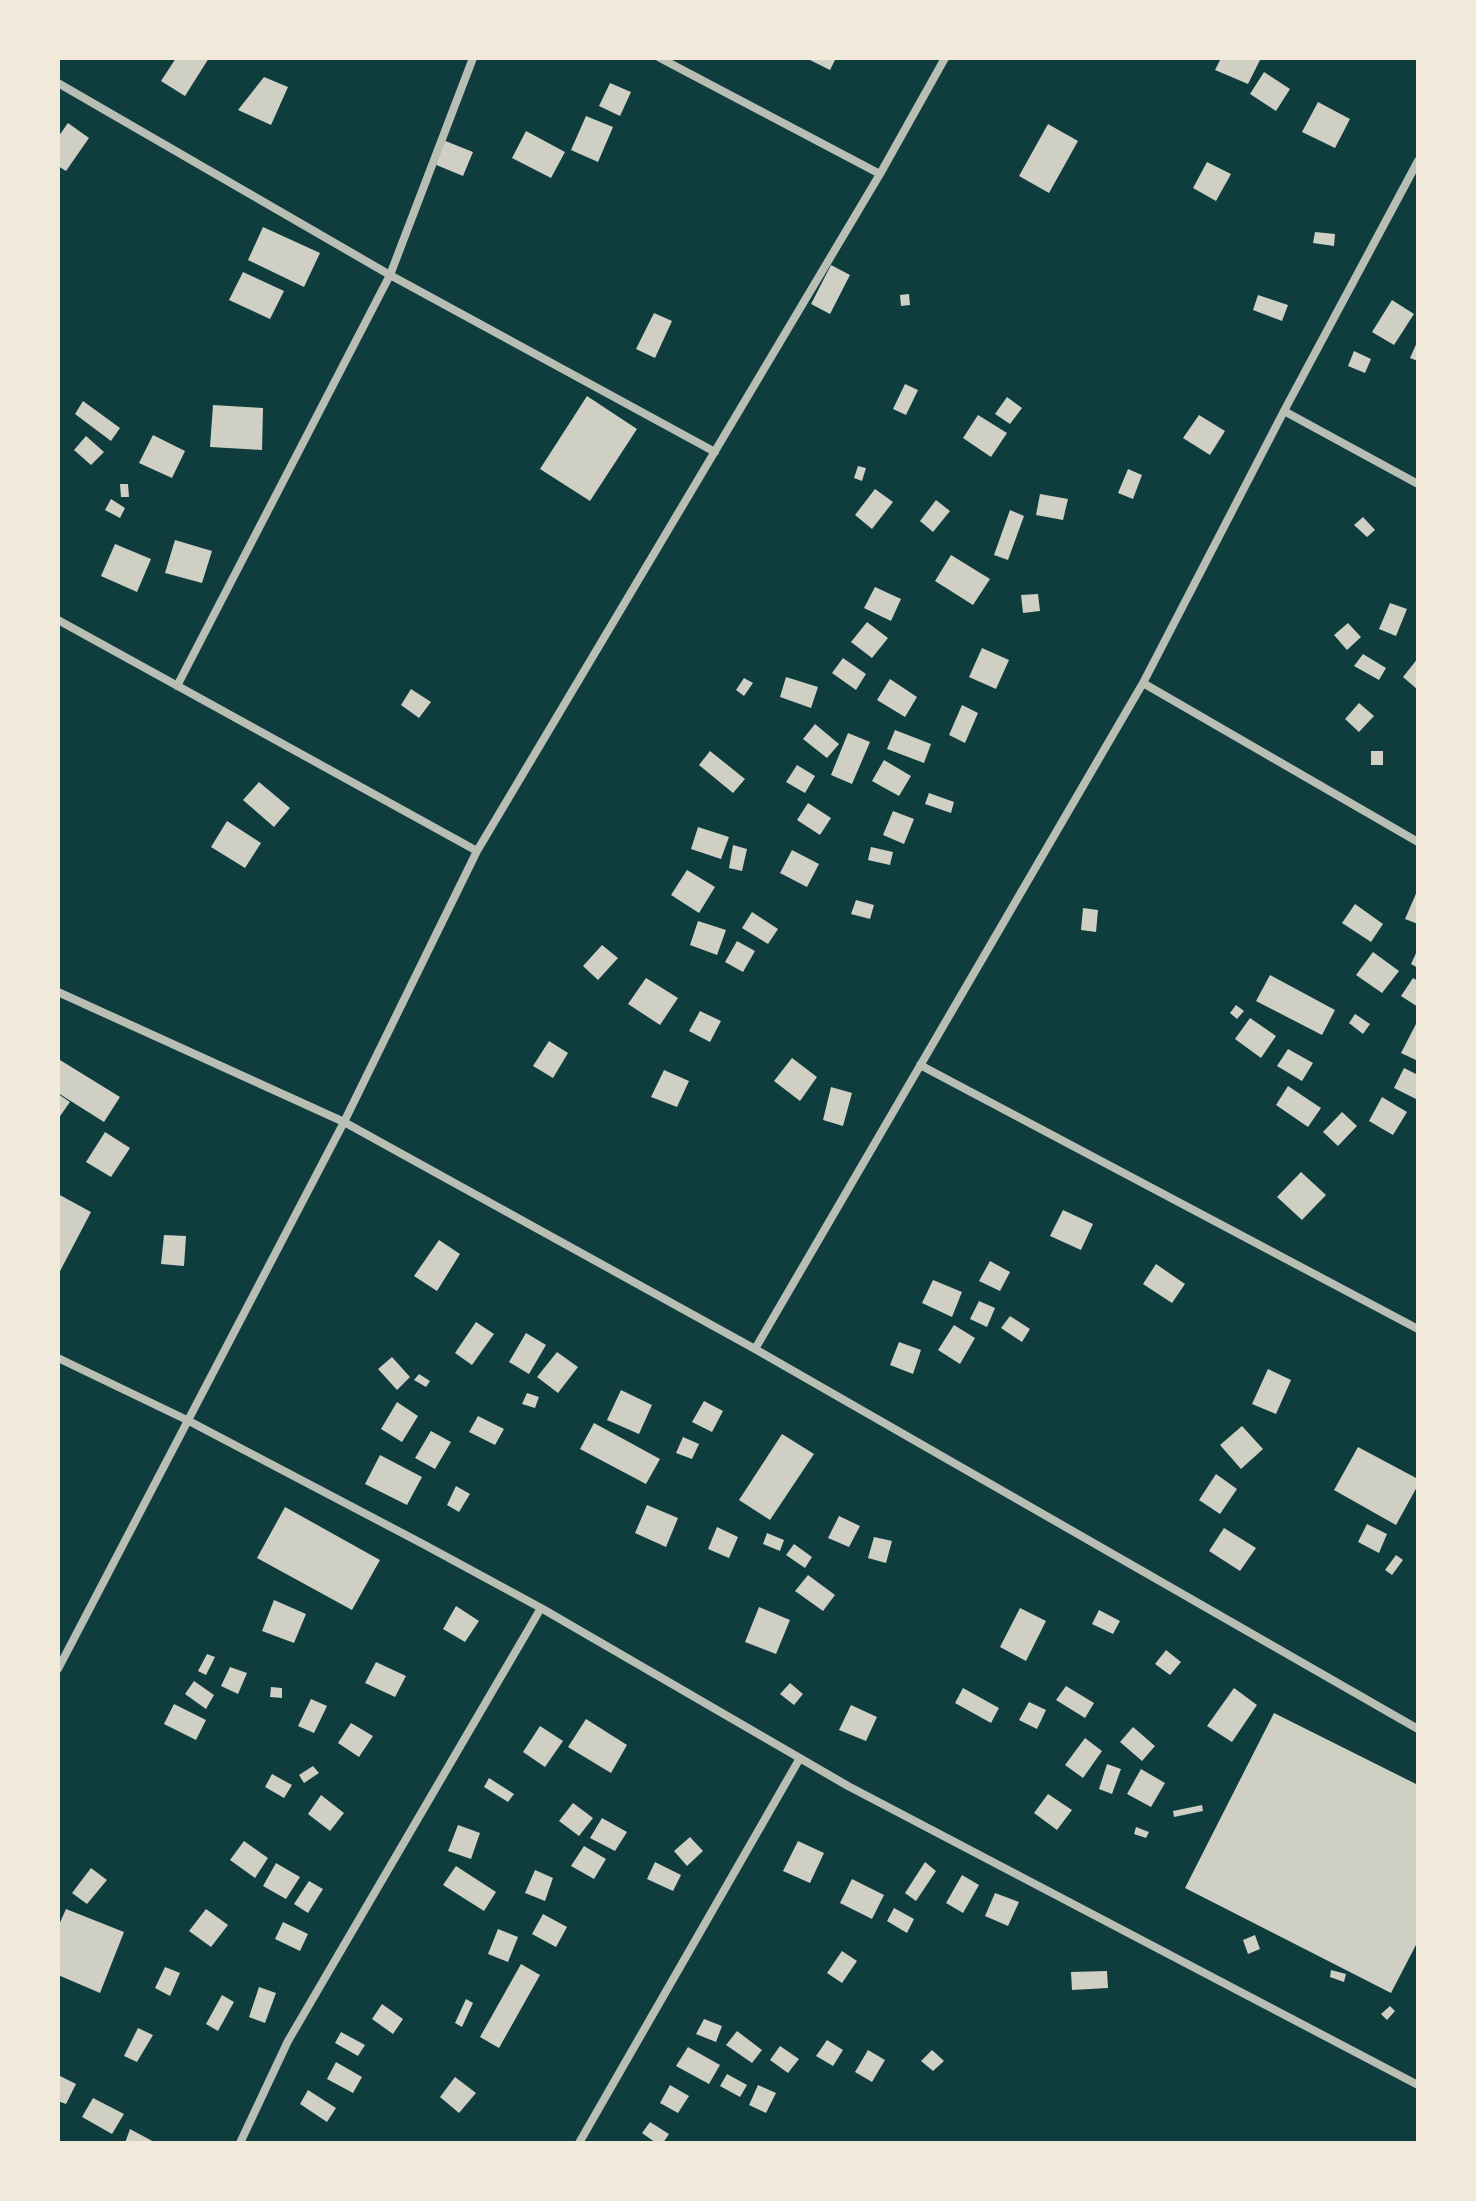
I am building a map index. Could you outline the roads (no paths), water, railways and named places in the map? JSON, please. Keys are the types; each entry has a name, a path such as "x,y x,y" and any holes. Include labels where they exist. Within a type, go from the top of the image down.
{"street":[{"path":"177,686 390,275 473,58"},
{"path":"660,58 880,174"},
{"path":"58,1669 344,1122 477,851 880,174 945,58"},
{"path":"58,83 390,275 715,452"},
{"path":"755,1349 1143,683 1418,161"},
{"path":"1284,411 1418,484"},
{"path":"58,620 477,851"},
{"path":"1143,683 1418,842"},
{"path":"58,992 344,1122 755,1349 1418,1729"},
{"path":"920,1065 1418,1329"},
{"path":"58,1358 187,1420 541,1608 862,1793 1418,2085"},
{"path":"240,2143 288,2041 541,1608"},
{"path":"579,2143 800,1758"}]}
